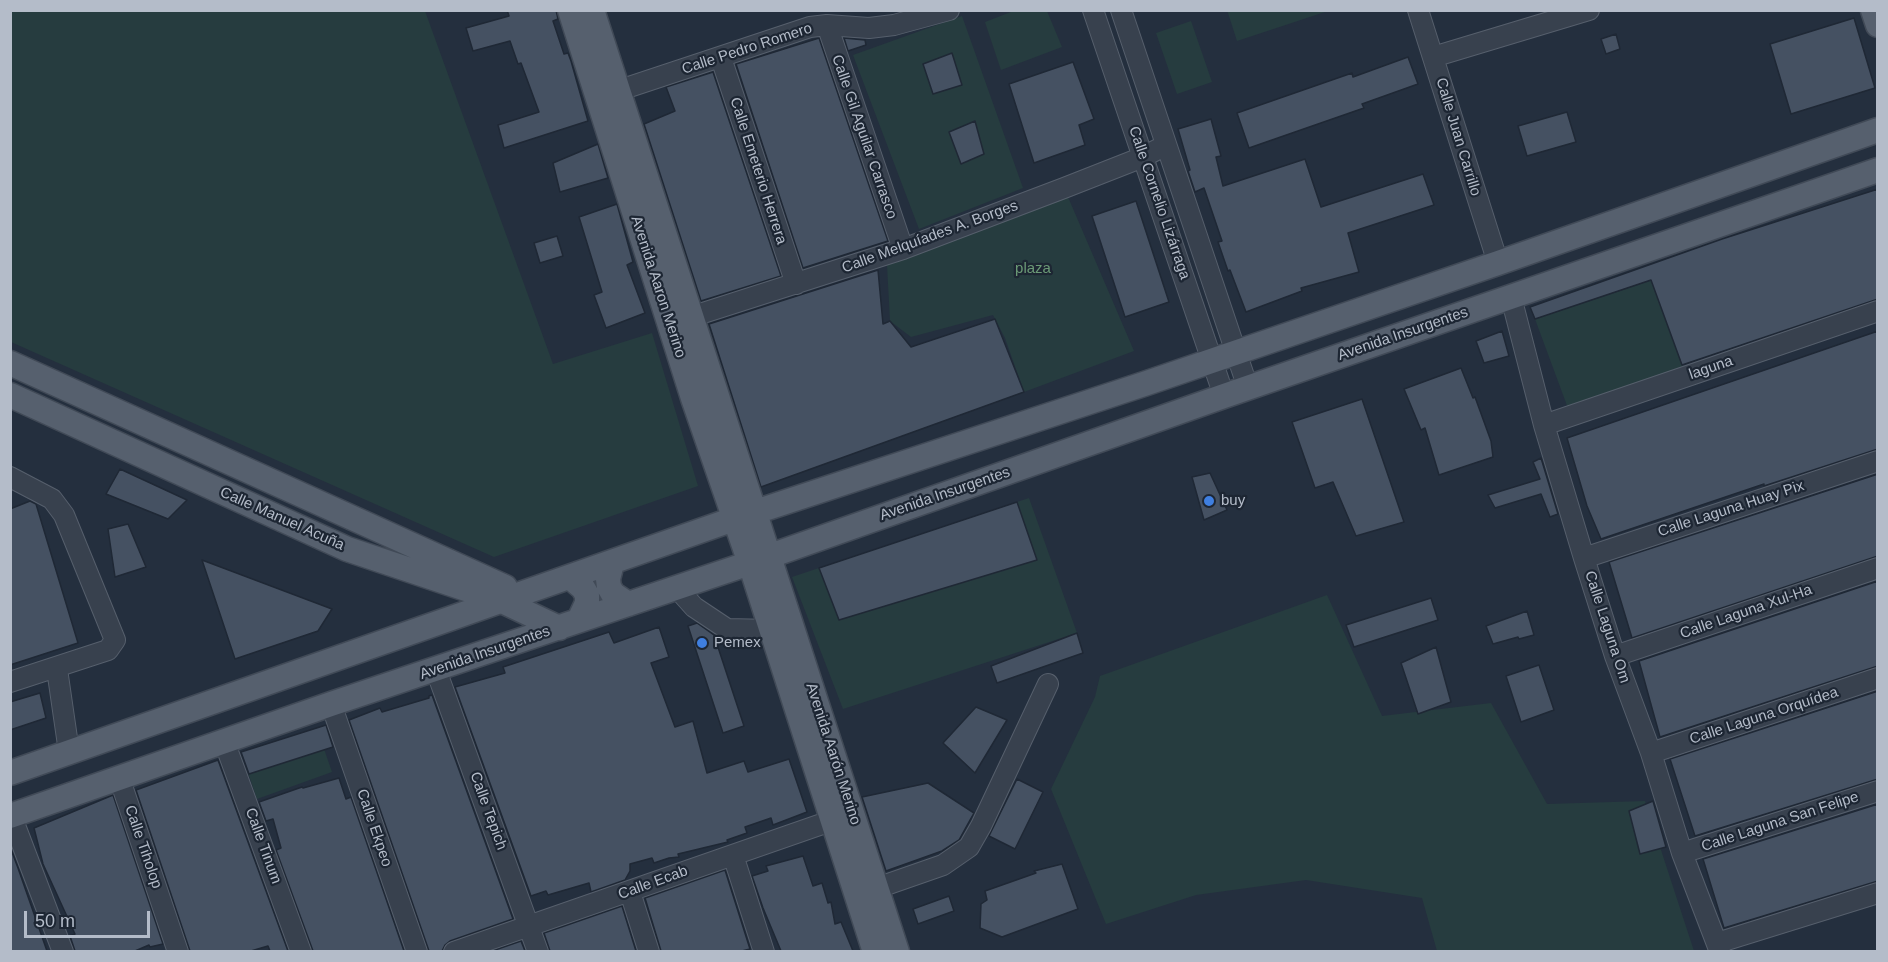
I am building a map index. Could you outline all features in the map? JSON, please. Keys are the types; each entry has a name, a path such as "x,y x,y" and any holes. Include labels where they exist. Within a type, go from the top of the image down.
{"main road":[{"name":"Avenida Aaron Merino","path":"570,10 608,94 703,394 760,559"},
{"name":"Avenida Aaron Merino","path":"592,10 608,94"},
{"path":"1873,10 1878,25"},
{"path":"10,773 744,516 1212,361 1878,130"},
{"name":"Avenida Insurgentes","path":"11,815 331,704 677,588 1878,170"},
{"path":"1736,179 1749,214"},
{"name":"Calle Manuel Acuña","path":"10,363 569,624"},
{"name":"Calle Manuel Acuña","path":"10,395 347,549 511,598"},
{"name":"Avenida Aarón Merino","path":"760,559 772,630 843,817 877,888 897,951"},
{"name":"Avenida Aarón Merino","path":"760,559 843,817 875,951"},
{"path":"612,562 608,579 609,587 613,594 628,604"},
{"path":"569,624 587,603 584,588 570,577"},
{"path":"69,752 78,791"}],"street":[{"name":"Calle Pedro Romero","path":"608,94 810,27 866,19 894,25 949,10"},
{"name":"Calle Cornelio Lizárraga","path":"1093,10 1224,396"},
{"name":"Calle Cornelio Lizárraga","path":"1120,10 1248,388"},
{"name":"Calle Juan Carrillo","path":"1418,10 1498,263"},
{"path":"1433,57 1589,10"},
{"name":"Calle Gil Aguilar Carrasco","path":"827,25 903,249"},
{"name":"Calle Emeterio Herrera","path":"721,58 796,284"},
{"name":"Calle Melquíades A. Borges","path":"680,320 903,249 1143,157 1166,145"},
{"name":"Calle Laguna Om","path":"1511,297 1544,425 1584,558 1651,753 1682,854 1719,947"},
{"name":"laguna","path":"1544,425 1878,311"},
{"name":"Calle Laguna Huay Pix","path":"1584,558 1878,461"},
{"path":"10,477 52,499 64,515 115,640 108,650 57,669 10,682"},
{"name":"Calle Laguna Xul-Ha","path":"1616,656 1878,568"},
{"path":"677,588 694,607 727,629 772,630"},
{"path":"57,669 69,752"},
{"name":"Calle Tepich","path":"436,670 538,951"},
{"name":"Calle Laguna Orquídea","path":"1651,753 1878,678"},
{"path":"877,888 943,865 969,847 1048,684"},
{"name":"Calle Ekpeo","path":"331,704 417,951"},
{"name":"Calle Tinum","path":"224,741 301,951"},
{"name":"Calle Tiholop","path":"120,777 178,951"},
{"name":"Calle Laguna San Felipe","path":"1682,854 1878,791"},
{"path":"11,815 63,951"},
{"name":"Calle Ecab","path":"454,951 843,817"},
{"path":"733,855 764,951"},
{"path":"630,892 649,951"},
{"path":"1719,947 1878,892"}],"green space":[{"path":"11,10 425,11 553,364 652,333 698,486 494,557 11,342"},
{"path":"1016,10 1047,11 1062,47 1001,70 985,22"},
{"path":"1227,10 1328,10 1328,11 1237,41"},
{"path":"962,16 1023,188 919,229 853,55"},
{"path":"1191,21 1212,82 1177,94 1156,33"},
{"name":"plaza","path":"1065,190 1134,351 1024,392 1005,338 993,315 911,337 890,321 887,265"},
{"path":"1653,280 1685,372 1569,411 1535,319"},
{"path":"1029,498 1077,633 843,709 792,577"},
{"path":"1327,595 1382,716 1491,703 1547,804 1645,801 1694,951 1437,951 1422,898 1306,880 1196,895 1106,924 1051,789 1095,697 1100,676"},
{"path":"321,740 332,772 257,799 246,767"}],"building":[{"path":"507,10 556,10 558,19 553,21 564,54 568,53 571,61 588,121 504,148 498,125 539,112 521,63 518,64 510,41 473,51 466,28 509,16"},
{"path":"1854,18 1875,88 1791,114 1770,44"},
{"path":"1616,34 1620,49 1606,54 1601,39"},
{"path":"819,38 888,241 803,268 736,64"},
{"path":"844,38 865,40 866,45 848,51"},
{"path":"952,53 962,85 933,94 923,64"},
{"path":"1408,57 1418,84 1362,104 1364,108 1249,148 1237,113 1352,73 1353,77"},
{"path":"1073,62 1094,119 1079,125 1085,145 1034,163 1009,84"},
{"path":"713,72 781,276 701,301 644,124 675,111 666,87"},
{"path":"1567,112 1576,142 1527,156 1518,126"},
{"path":"1211,119 1221,156 1216,157 1223,186 1305,159 1321,207 1423,174 1434,205 1348,233 1359,272 1301,288 1302,291 1246,312 1218,242 1222,241 1204,188 1195,192 1178,129"},
{"path":"975,121 984,154 961,164 949,132"},
{"path":"598,144 608,178 560,192 553,163"},
{"path":"1878,189 1878,299 1682,365 1651,280 1535,319 1530,307 1722,239"},
{"path":"1136,201 1169,302 1125,317 1092,216"},
{"path":"617,204 633,262 627,265 645,313 606,328 594,295 602,292 579,217"},
{"path":"557,236 563,256 540,263 534,243"},
{"path":"878,270 883,324 890,321 911,347 995,319 1024,392 761,487 709,324"},
{"path":"1502,331 1509,356 1484,363 1476,341"},
{"path":"1878,331 1878,449 1764,486 1764,484 1601,539 1587,506 1567,438"},
{"path":"1461,368 1473,398 1475,397 1491,441 1493,457 1439,475 1425,428 1421,430 1404,389"},
{"path":"1362,399 1404,522 1356,536 1333,482 1315,488 1292,422"},
{"path":"1541,458 1558,514 1550,517 1541,494 1495,508 1488,495 1540,479 1533,462"},
{"path":"120,469 187,500 168,519 106,494"},
{"path":"1210,473 1227,510 1204,520 1192,477"},
{"path":"1878,474 1878,556 1632,638 1609,562"},
{"path":"30,501 36,504 78,643 10,665 10,509"},
{"path":"1017,502 1037,560 839,620 819,568"},
{"path":"128,524 146,567 115,577 108,529"},
{"path":"202,560 332,609 318,631 235,659"},
{"path":"1878,581 1878,666 1660,737 1639,661"},
{"path":"1431,598 1438,620 1354,647 1346,625"},
{"path":"1527,611 1534,635 1493,644 1486,626"},
{"path":"697,623 714,635 744,726 723,733 688,626"},
{"path":"659,627 669,657 651,663 675,727 693,721 707,773 744,761 748,772 789,759 807,812 773,825 771,818 745,827 747,833 727,840 728,842 678,854 679,857 654,863 652,858 630,864 630,871 625,880 591,892 589,883 548,895 546,891 531,896 455,687 505,673 503,667 609,632 614,643"},
{"path":"1077,633 1083,653 997,683 991,666"},
{"path":"1436,647 1451,702 1418,714 1401,663"},
{"path":"1539,665 1554,710 1521,722 1506,676"},
{"path":"1878,691 1878,779 1695,836 1670,759"},
{"path":"40,693 46,718 10,730 10,702"},
{"path":"432,695 513,919 450,941 442,951 429,951 349,720 380,708 382,712 429,698"},
{"path":"976,707 1007,720 975,773 943,743"},
{"path":"326,725 333,747 249,774 241,752"},
{"path":"218,760 288,951 270,951 268,946 251,951 190,951 136,790"},
{"path":"339,778 346,799 351,797 404,951 313,951 276,850 281,848 273,819 266,821 259,802 302,787"},
{"path":"1017,779 1043,792 1015,849 989,836"},
{"path":"928,783 974,813 959,840 942,851 886,871 862,797"},
{"path":"113,795 163,944 150,947 149,945 135,951 75,951 70,936 75,934 43,864 34,828"},
{"path":"1653,801 1666,847 1640,854 1629,811"},
{"path":"1878,804 1878,881 1724,928 1703,859"},
{"path":"10,852 18,868 47,951 10,951"},
{"path":"803,856 813,886 822,883 828,903 831,902 835,924 841,922 853,951 781,951 752,876 768,871 766,866"},
{"path":"1062,864 1078,909 1002,937 980,928 981,904 987,900 985,891 1036,873 1034,871"},
{"path":"725,870 750,949 742,951 661,951 645,898"},
{"path":"949,896 954,911 918,924 913,909"},
{"path":"622,906 636,951 550,951 544,933"},
{"path":"521,941 525,951 492,951"}],"place":[{"name":"buy","path":"1209,501"},
{"name":"Pemex","path":"702,643"}]}
